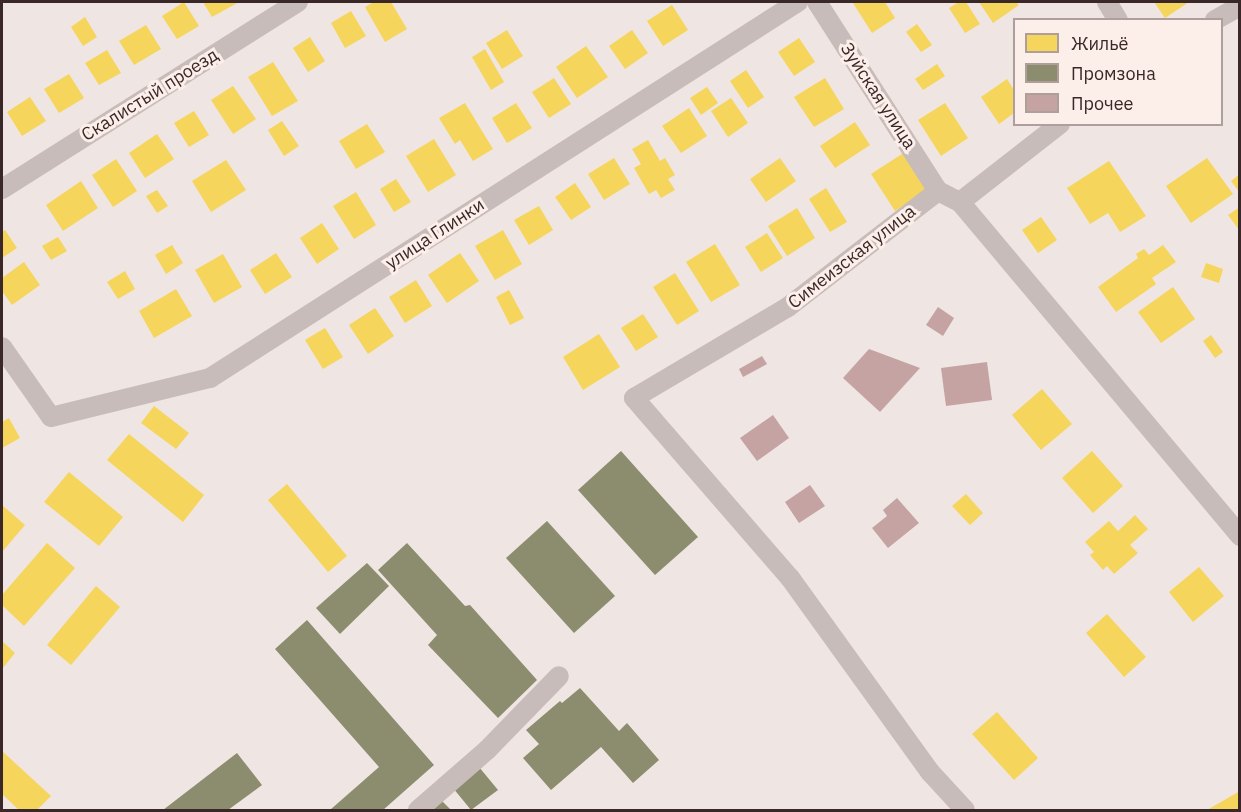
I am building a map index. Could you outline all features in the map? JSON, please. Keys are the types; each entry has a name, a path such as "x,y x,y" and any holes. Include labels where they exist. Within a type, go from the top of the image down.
{"street":[{"name":"Скалистый проезд","path":"2,189 298,2"},
{"name":"улица Глинки","path":"2,347 51,417 210,378 798,2"},
{"name":"Зуйская улица","path":"817,2 938,191"},
{"path":"1107,2 1117,18"},
{"path":"1218,18 1239,6"},
{"path":"960,202 1057,126"},
{"path":"938,191 960,202 1239,536"},
{"name":"Симеизская улица","path":"938,191 788,307 634,398 790,578 930,772 965,810"},
{"path":"418,810 487,750 559,676"}],"building: Жильё":[{"path":"184,2 199,26 177,39 162,16"},
{"path":"203,2 239,2 212,17"},
{"path":"374,2 391,2 407,29 385,42 365,7"},
{"path":"885,2 895,18 872,33 853,3"},
{"path":"959,2 966,2 980,24 965,33 949,8"},
{"path":"979,2 1016,2 1019,5 993,23"},
{"path":"1154,2 1189,2 1165,18"},
{"path":"672,5 688,30 663,46 647,21"},
{"path":"351,11 366,36 345,48 331,23"},
{"path":"85,17 97,37 83,46 71,27"},
{"path":"917,24 932,45 921,52 906,32"},
{"path":"146,25 161,49 134,65 119,41"},
{"path":"507,30 523,56 502,69 486,43"},
{"path":"632,30 648,53 625,69 609,46"},
{"path":"310,37 325,61 308,72 293,48"},
{"path":"799,38 815,62 794,76 778,52"},
{"path":"586,46 608,77 577,98 556,67"},
{"path":"485,49 504,82 491,90 472,57"},
{"path":"107,50 121,73 99,85 85,63"},
{"path":"273,62 298,101 272,116 248,77"},
{"path":"937,64 945,76 923,90 915,79"},
{"path":"746,70 764,97 748,108 730,81"},
{"path":"69,74 84,98 59,113 44,89"},
{"path":"554,78 571,104 549,118 532,92"},
{"path":"825,78 844,109 814,127 794,97"},
{"path":"1007,79 1013,88 1013,114 999,124 981,97"},
{"path":"233,86 256,119 233,134 211,100"},
{"path":"707,87 718,103 701,115 690,98"},
{"path":"30,97 46,121 22,136 7,112"},
{"path":"731,98 748,123 728,137 711,111"},
{"path":"465,103 493,149 473,161 460,140 455,144 439,118"},
{"path":"516,103 532,128 507,143 492,118"},
{"path":"945,103 968,138 941,156 918,120"},
{"path":"689,108 707,136 681,153 662,126"},
{"path":"194,111 209,135 189,147 174,123"},
{"path":"282,121 299,146 284,156 268,130"},
{"path":"855,122 870,145 835,168 820,146"},
{"path":"367,124 385,152 356,169 339,141"},
{"path":"157,134 174,159 145,178 129,153"},
{"path":"434,139 456,175 428,192 406,156"},
{"path":"648,140 660,161 665,158 675,175 668,179 675,190 661,198 656,190 649,194 634,168 641,164 632,149"},
{"path":"905,152 929,189 895,211 871,174"},
{"path":"614,158 630,184 604,200 588,174"},
{"path":"780,158 796,181 766,202 750,179"},
{"path":"1207,158 1233,194 1191,223 1166,186"},
{"path":"116,159 137,191 113,207 92,175"},
{"path":"226,160 246,190 211,212 192,181"},
{"path":"1109,161 1146,216 1120,232 1108,213 1090,224 1067,188"},
{"path":"1240,174 1240,193 1231,181"},
{"path":"396,179 411,202 394,212 380,189"},
{"path":"81,181 98,208 63,231 46,205"},
{"path":"575,183 591,207 571,220 555,197"},
{"path":"826,188 847,222 830,232 809,199"},
{"path":"157,190 168,206 157,213 146,196"},
{"path":"356,192 376,225 354,239 333,206"},
{"path":"539,206 553,230 529,245 514,220"},
{"path":"1240,207 1240,231 1228,215"},
{"path":"797,208 815,238 787,256 768,226"},
{"path":"1041,217 1057,240 1038,253 1022,230"},
{"path":"322,223 339,249 317,264 300,238"},
{"path":"5,230 17,248 2,258 2,232"},
{"path":"503,230 522,264 495,280 475,246"},
{"path":"767,233 783,258 761,272 745,247"},
{"path":"58,237 67,251 51,260 42,246"},
{"path":"715,244 740,285 711,302 686,262"},
{"path":"172,245 183,263 166,274 155,255"},
{"path":"1163,245 1176,262 1152,278 1156,284 1116,312 1098,287 1138,258 1136,254 1144,249 1149,255"},
{"path":"276,253 292,277 265,294 250,270"},
{"path":"460,253 479,281 447,303 428,275"},
{"path":"223,254 242,287 214,303 195,270"},
{"path":"24,262 40,285 12,305 2,291 2,278"},
{"path":"1206,263 1223,269 1219,283 1201,277"},
{"path":"125,271 135,289 118,299 107,282"},
{"path":"675,273 699,311 677,325 653,287"},
{"path":"416,280 432,306 405,323 389,297"},
{"path":"1173,287 1195,319 1161,343 1138,312"},
{"path":"176,289 192,316 154,338 139,311"},
{"path":"509,290 524,318 510,325 496,297"},
{"path":"375,308 394,336 368,354 349,325"},
{"path":"643,314 658,337 636,351 621,328"},
{"path":"325,328 343,357 323,369 305,340"},
{"path":"599,334 620,367 583,390 563,357"},
{"path":"1211,335 1223,352 1215,358 1203,341"},
{"path":"1042,389 1072,424 1041,450 1012,415"},
{"path":"154,406 189,433 176,449 141,423"},
{"path":"9,418 20,438 2,448 2,422"},
{"path":"129,434 204,495 183,522 107,460"},
{"path":"1092,451 1123,486 1093,513 1062,478"},
{"path":"69,472 123,517 99,546 44,502"},
{"path":"287,484 347,556 328,572 268,500"},
{"path":"966,494 983,513 970,525 952,506"},
{"path":"2,505 25,525 2,552"},
{"path":"1135,515 1148,529 1130,545 1138,553 1114,574 1107,566 1103,570 1090,555 1094,552 1085,542 1109,521 1118,531"},
{"path":"47,543 75,568 24,626 2,605 2,595"},
{"path":"1199,567 1224,596 1193,622 1169,592"},
{"path":"96,586 120,607 71,665 47,645"},
{"path":"1107,614 1146,657 1124,677 1086,633"},
{"path":"2,641 15,653 2,669"},
{"path":"997,712 1038,758 1014,780 972,734"},
{"path":"2,751 51,796 37,810 19,810 2,794"},
{"path":"1240,791 1240,810 1207,810"}],"building: Промзона":[{"path":"621,451 698,537 655,575 578,490"},
{"path":"547,521 615,596 574,633 506,558"},
{"path":"407,543 465,606 470,605 537,680 498,718 428,645 437,635 378,570"},
{"path":"367,563 389,586 340,634 316,608"},
{"path":"307,620 434,765 383,810 330,810 379,767 275,649"},
{"path":"580,688 619,731 627,723 659,760 633,783 601,747 551,790 523,758 539,744 526,730 560,701 562,703"},
{"path":"237,753 262,785 228,810 163,810"},
{"path":"479,767 498,790 471,810 453,788"},
{"path":"442,801 451,810 431,810"}],"building: Прочее":[{"path":"938,307 954,318 943,336 926,325"},
{"path":"869,349 920,368 880,412 843,378"},
{"path":"762,356 767,364 743,377 739,369"},
{"path":"987,362 992,400 946,406 941,368"},
{"path":"773,415 789,438 757,461 740,438"},
{"path":"810,485 825,506 799,523 785,502"},
{"path":"897,498 919,523 888,548 872,528 887,516 883,510"}]}
